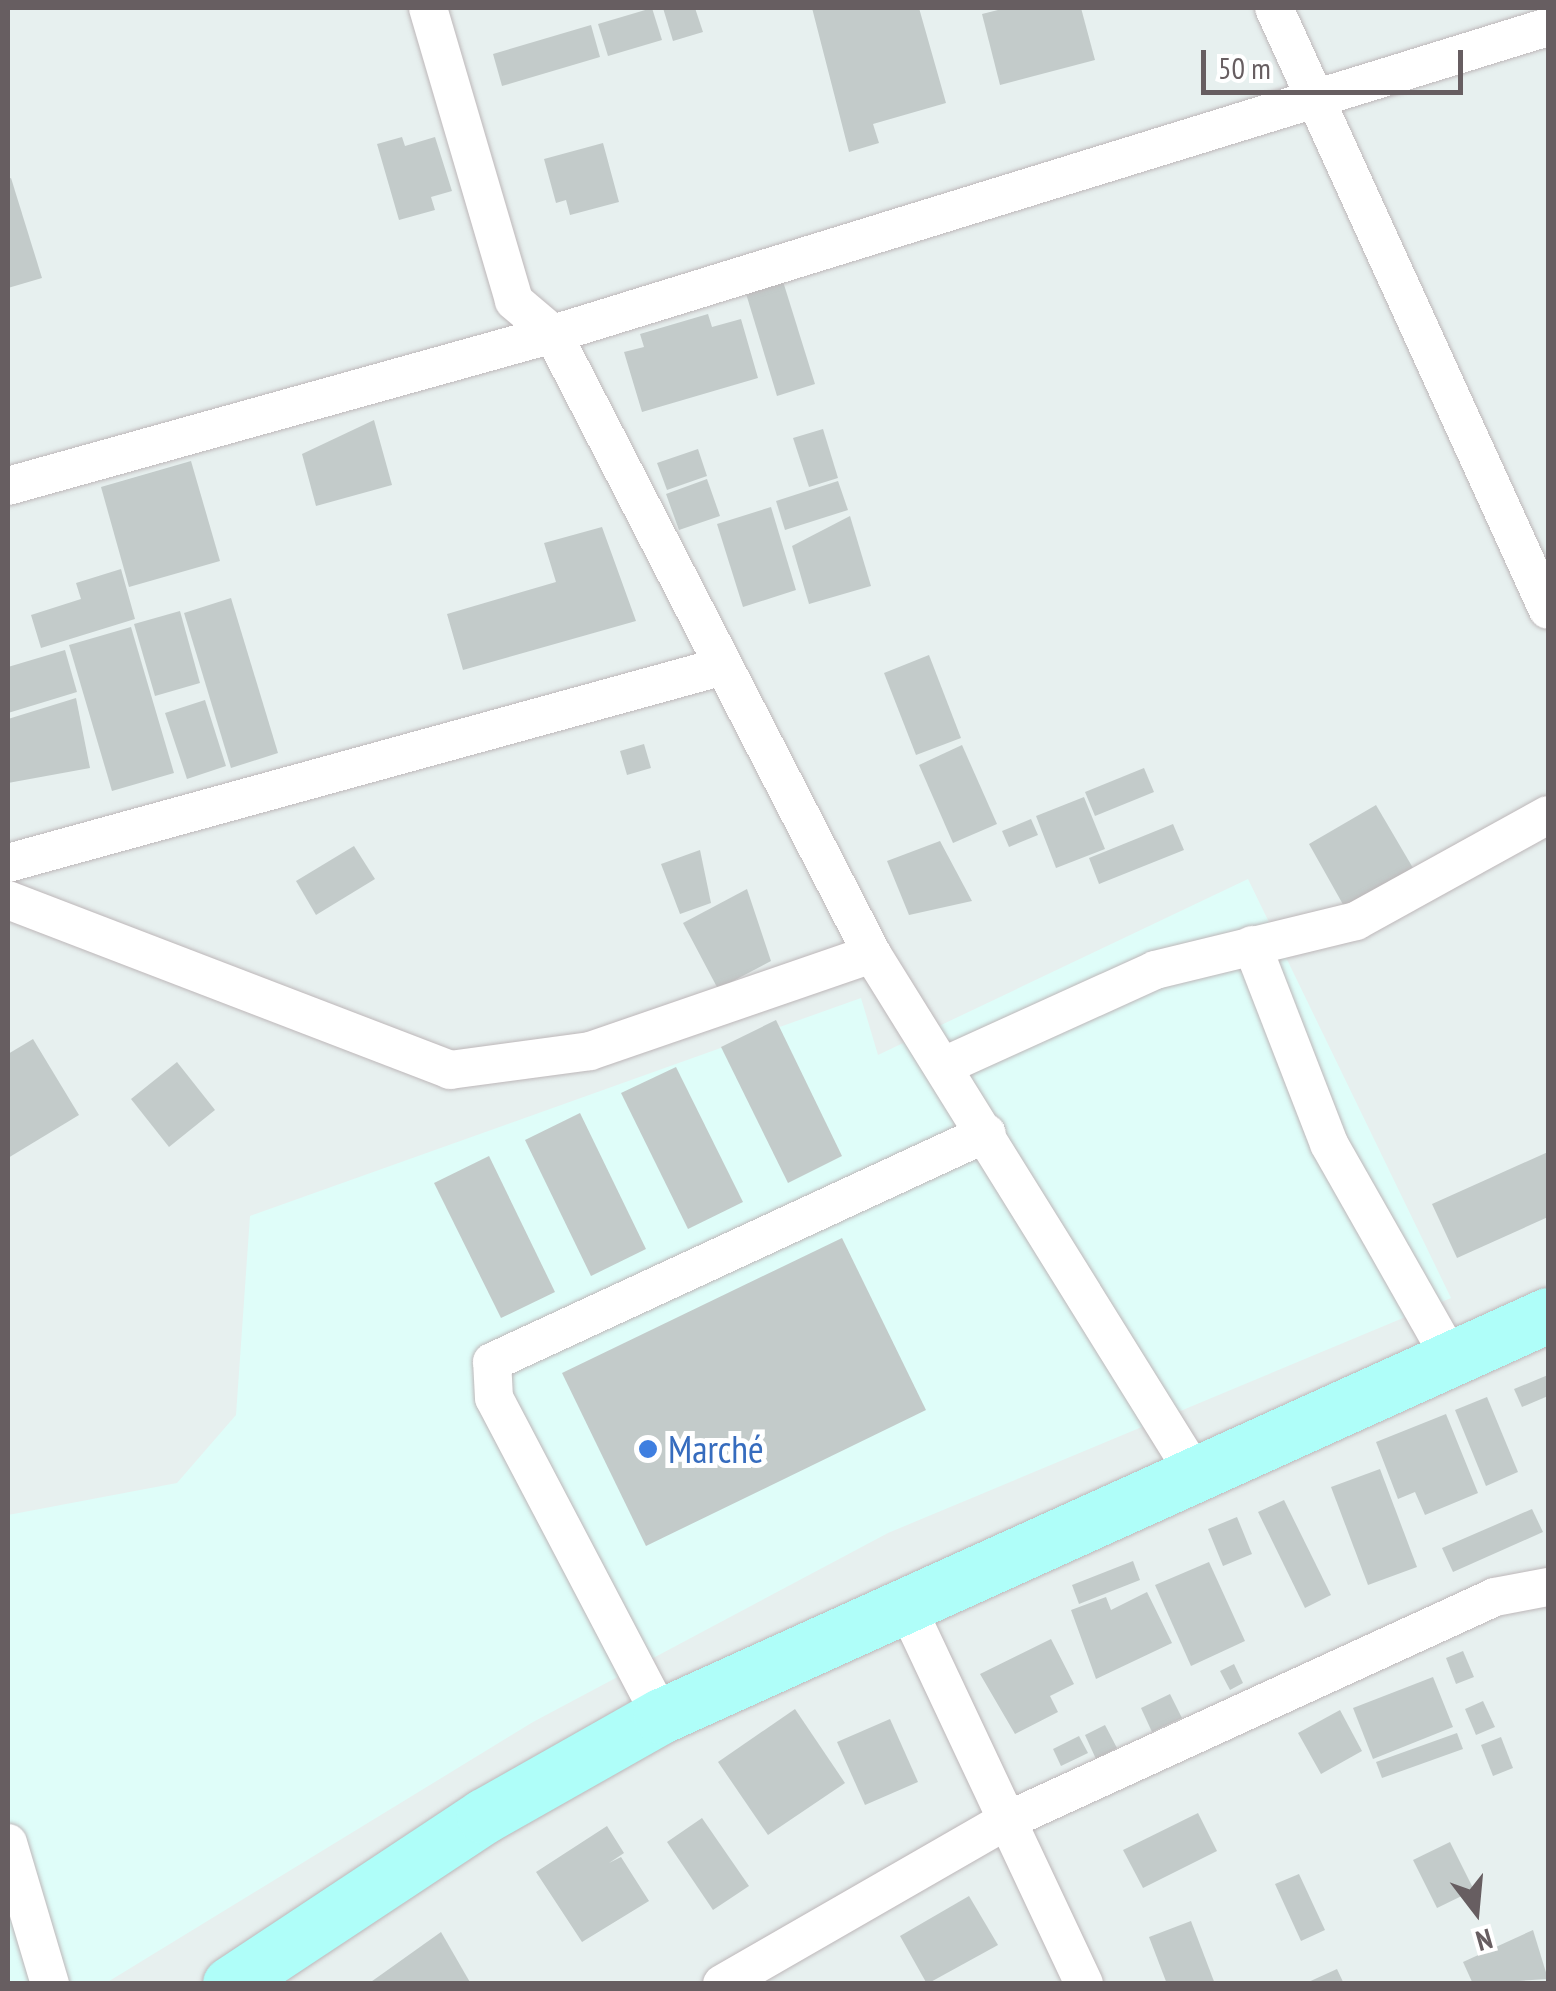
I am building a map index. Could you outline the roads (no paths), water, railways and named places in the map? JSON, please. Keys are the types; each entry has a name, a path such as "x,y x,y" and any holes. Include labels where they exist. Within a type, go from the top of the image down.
{"main road":[{"path":"230,1984 484,1816 660,1716 903,1598 1195,1474 1548,1315"}],"street":[{"path":"428,8 495,258 514,301 554,334 720,668 872,954 946,1065 1195,1474"},
{"path":"1274,8 1313,102 1548,610"},
{"path":"8,486 554,334 1548,27"},
{"path":"8,864 720,668"},
{"path":"946,1065 1154,970 1356,922 1548,815"},
{"path":"8,900 450,1070 590,1051 872,954"},
{"path":"1252,945 1329,1144 1451,1359"},
{"path":"660,1716 494,1398 492,1362 987,1133"},
{"path":"722,1984 1002,1823 1496,1597 1548,1587"},
{"path":"903,1598 1002,1823 1084,1984"},
{"path":"8,1843 50,1984"}],"place":[{"name":"Marché","path":"648,1449"}]}
